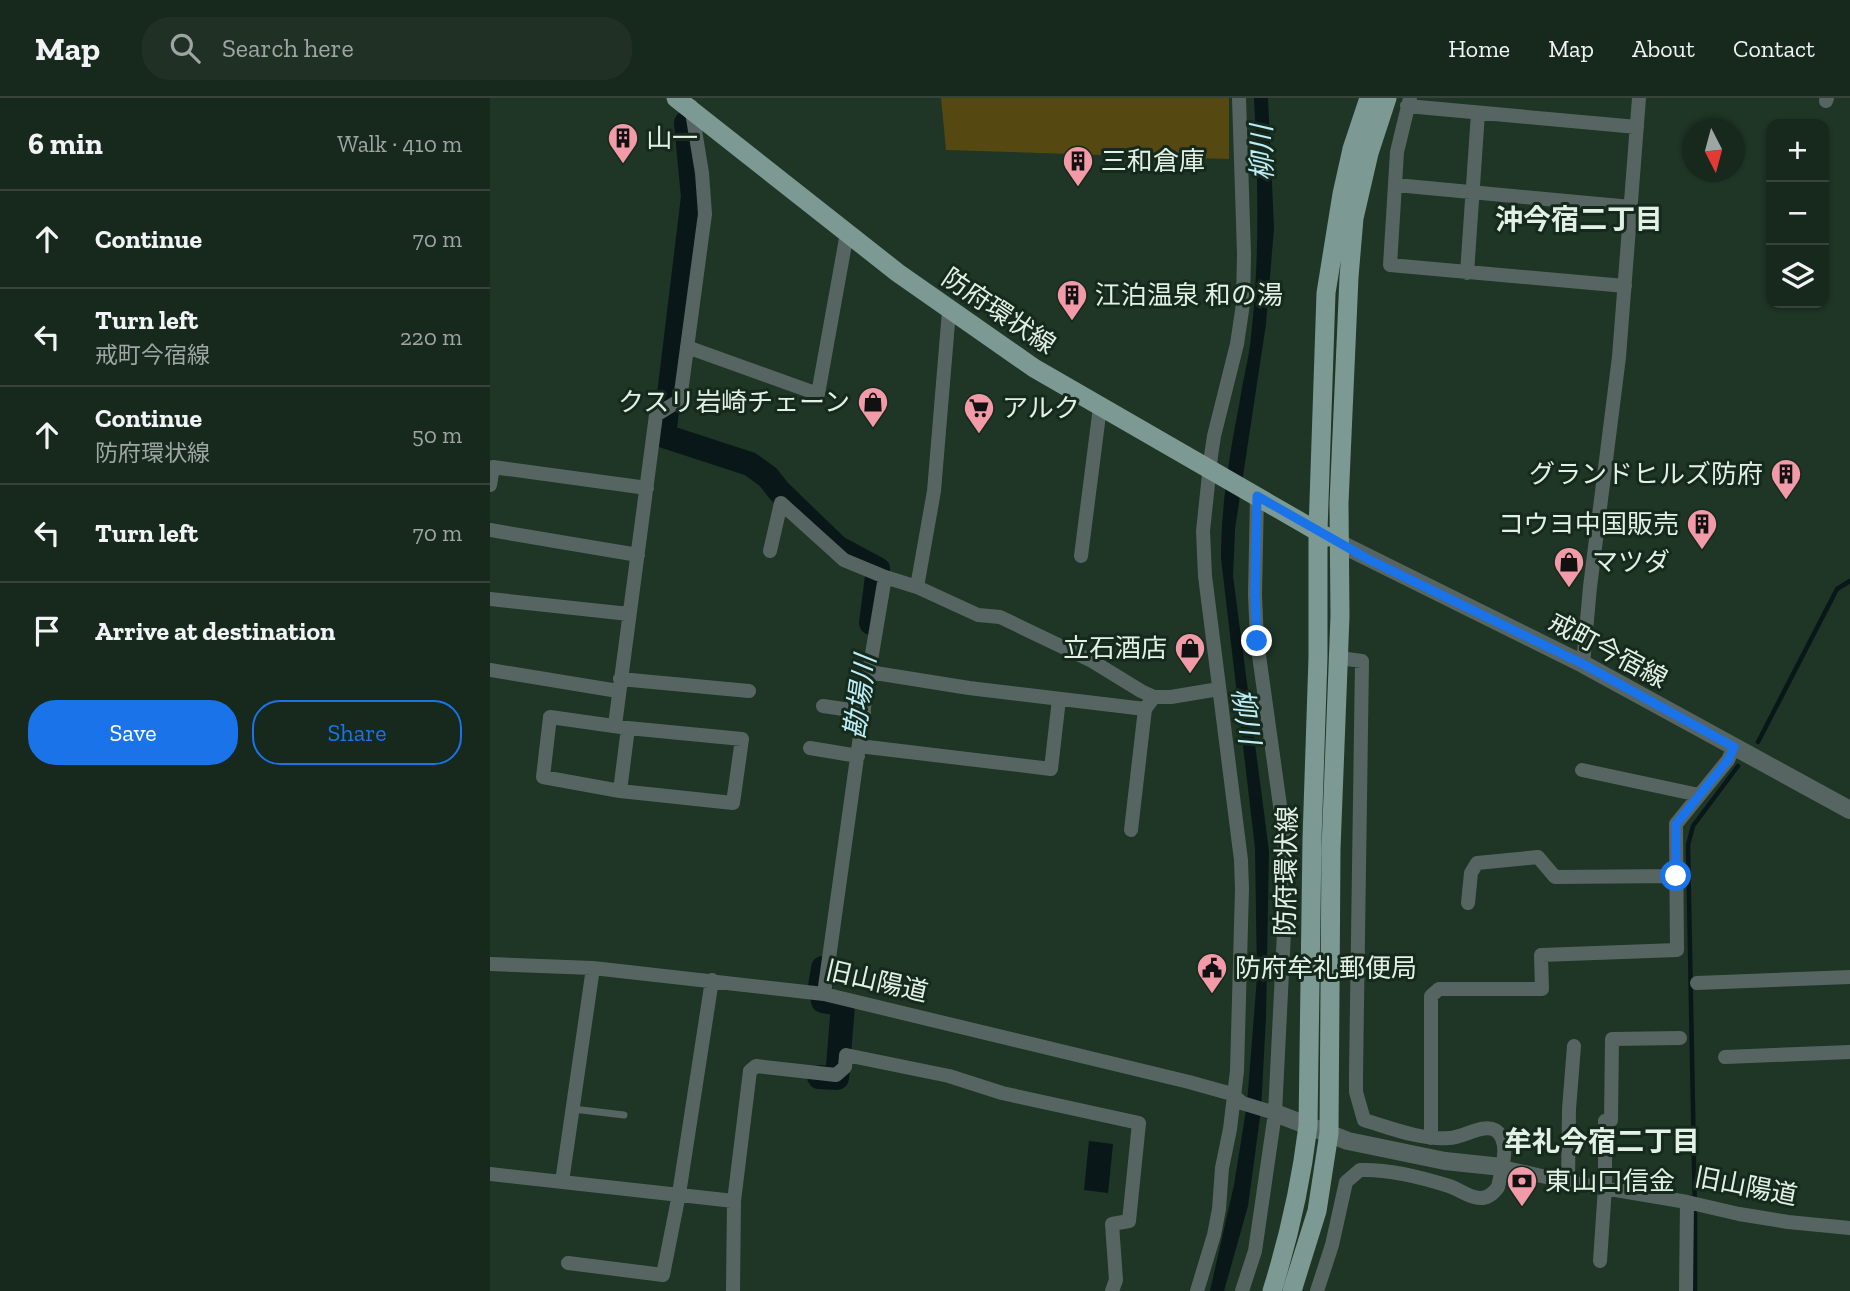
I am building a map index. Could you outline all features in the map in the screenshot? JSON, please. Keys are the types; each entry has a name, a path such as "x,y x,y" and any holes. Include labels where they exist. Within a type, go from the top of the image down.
{"main road":[{"name":"防府環状線","path":"676,98 691,104 847,233 949,311 1034,368 1339,543"},
{"name":"防府環状線","path":"1272,1291 1292,1223 1308,1126 1312,839 1318,657 1318,531 1326,293 1352,149 1370,98"},
{"name":"防府環状線","path":"1292,1291 1317,1210 1329,1133 1331,849 1339,658 1345,327 1354,218 1369,153 1387,98"}],"street":[{"path":"1197,1291 1219,1209 1222,1168 1237,1099 1241,860 1205,576 1203,531 1214,472 1214,436 1237,344 1243,304 1239,98"},
{"path":"1583,664 1619,357 1639,98"},
{"path":"1625,286 1390,265 1397,152 1409,102 1478,113 1637,127"},
{"path":"620,791 619,685 656,415 680,400 705,214 702,173 691,104"},
{"path":"1467,273 1478,113"},
{"path":"1396,185 1631,208"},
{"path":"687,348 818,394 847,233"},
{"path":"917,587 934,491 949,311"},
{"path":"1081,556 1100,407"},
{"path":"490,485 493,467 647,488"},
{"path":"1242,1291 1255,1251 1271,1112 1286,892 1283,827 1257,641 1253,494"},
{"path":"770,551 781,502 844,560 886,578 917,587 978,615 1000,617 1092,661 1141,691 1149,703 1131,830"},
{"path":"490,530 638,555"},
{"name":"戒町今宿線","path":"1339,543 1583,664 1850,810"},
{"path":"824,994 869,672 886,578"},
{"path":"490,599 629,614"},
{"path":"1317,1291 1332,1245 1346,1182 1360,1170 1378,1170 1438,1183 1482,1198 1494,1192 1502,1167 1504,1144 1495,1130 1487,1128 1452,1138 1431,1138 1364,1120 1356,1092 1362,662 1339,658"},
{"path":"490,670 619,685 749,691"},
{"path":"869,672 1059,699 1149,703 1220,689"},
{"path":"810,748 1051,769 1059,699"},
{"path":"822,706 864,712"},
{"path":"550,717 621,727 742,739 733,803 620,791 543,777 550,717"},
{"path":"1431,1138 1431,996 1439,989 1542,989 1541,955 1677,950 1676,824 1728,760 1734,747"},
{"path":"1582,770 1699,795"},
{"path":"1468,903 1471,873 1477,863 1538,857 1555,877 1676,876"},
{"name":"旧山陽道","path":"490,964 593,968 824,994 1072,1053 1237,1099 1348,1141 1418,1156 1502,1167 1567,1182 1763,1218 1850,1228"},
{"path":"562,1182 593,968"},
{"path":"1697,983 1850,977"},
{"path":"568,1263 663,1275 712,980"},
{"path":"1600,1261 1605,1187 1605,1122 1611,1120 1612,1039 1680,1038"},
{"path":"1567,1182 1574,1046"},
{"path":"1726,1057 1850,1052"},
{"path":"733,1291 734,1201 750,1071 756,1066 836,1075 845,1067 846,1055 949,1076 1002,1093 1139,1124 1129,1221 1112,1224 1116,1280 1112,1291"},
{"path":"490,1174 734,1201"},
{"path":"1686,1291 1687,1202"}],"lane":[{"path":"573,1109 624,1115"}],"shaded area":[{"path":"941,98 1229,98 1229,159 946,150"}],"water":[{"name":"柳川","path":"1254,98 1268,98 1274,228 1266,324 1235,529 1233,576 1269,851 1266,1017 1261,1110 1248,1206 1224,1291 1210,1291 1234,1185 1247,1104 1257,977 1255,848 1221,558 1227,478 1249,353 1254,307 1257,218"},
{"path":"1089,1141 1113,1144 1108,1193 1084,1190"}],"waterway":[{"name":"勘場川","path":"686,123 693,197 664,436 750,464 768,477 837,547 878,569 871,623"},
{"path":"1758,742 1837,589 1850,581"},
{"path":"1695,1291 1688,845 1693,826 1738,766"},
{"name":"勘場川","path":"819,1077 837,1078 843,1005 823,1001 820,987 823,968"}],"place":[{"name":"山一","path":"623,165"},
{"name":"三和倉庫","path":"1078,188"},
{"name":"江泊温泉 和の湯","path":"1072,322"},
{"name":"クスリ岩崎チェーン","path":"873,429"},
{"name":"アルク","path":"979,435"},
{"name":"グランドヒルズ防府","path":"1786,501"},
{"name":"コウヨ中国販売","path":"1702,551"},
{"name":"マツダ","path":"1569,589"},
{"name":"立石酒店","path":"1190,675"},
{"name":"防府牟礼郵便局","path":"1212,995"},
{"name":"東山口信金","path":"1522,1208"}],"district":[{"name":"沖今宿二丁目","path":"1579,219"},
{"name":"牟礼今宿二丁目","path":"1602,1141"}],"route":[{"path":"1257,641 1257,496 1368,559 1583,664 1734,747 1728,760 1676,824 1676,876"}]}
